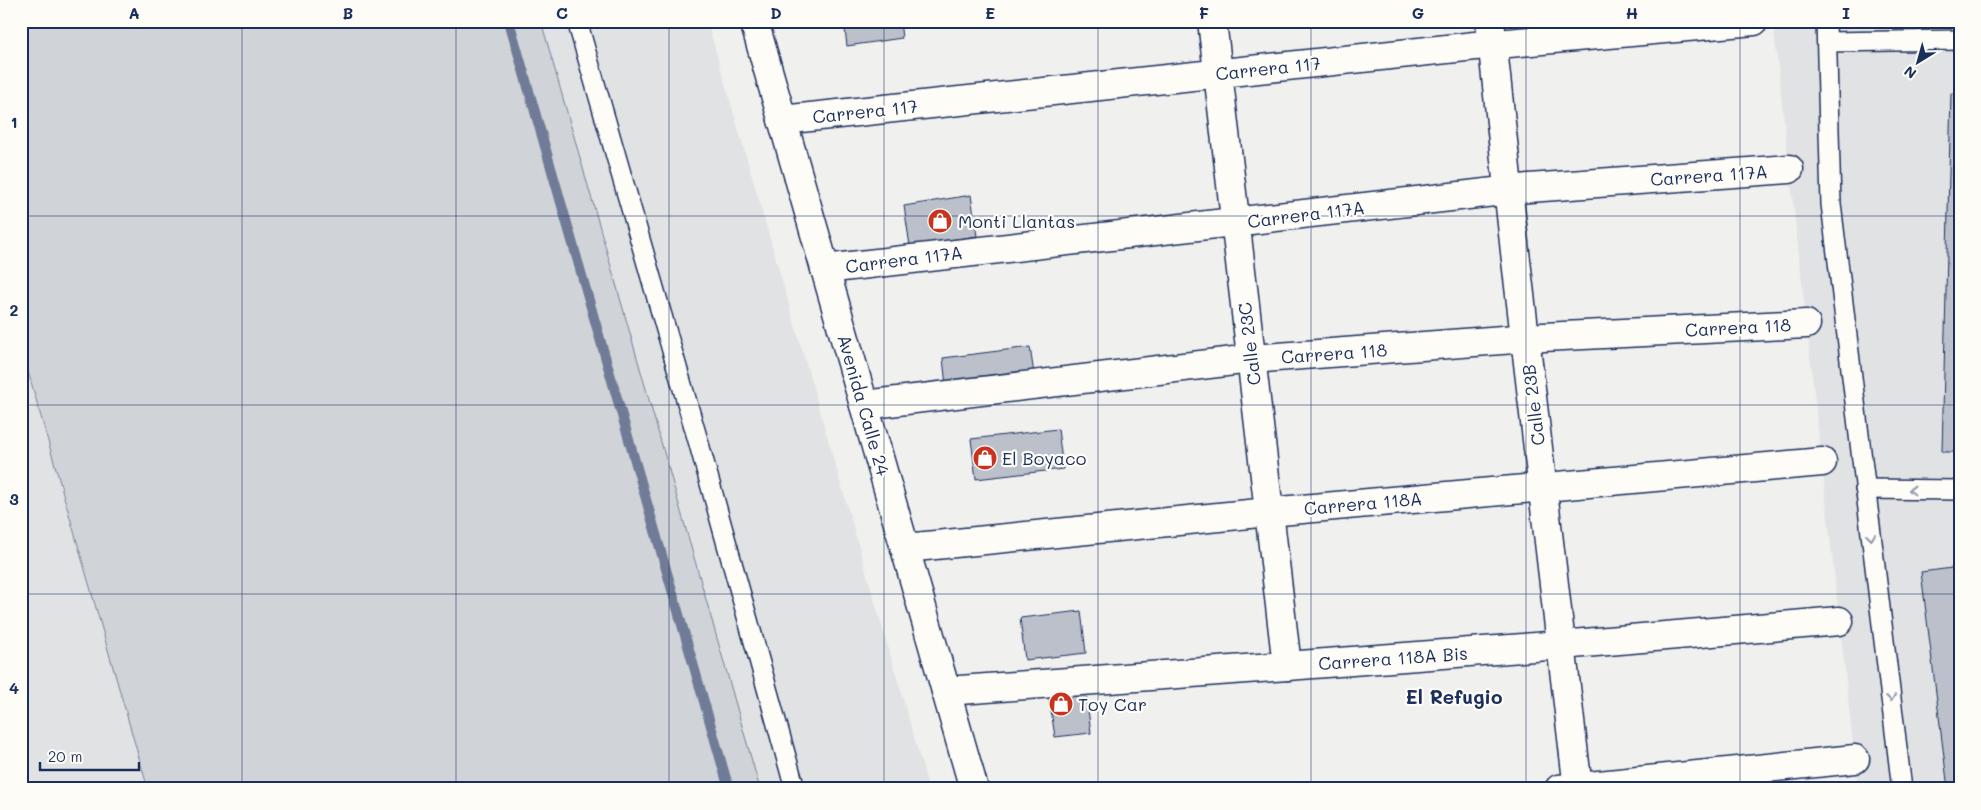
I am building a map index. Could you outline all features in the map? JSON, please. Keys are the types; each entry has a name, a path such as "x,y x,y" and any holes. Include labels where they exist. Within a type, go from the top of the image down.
{"street":[{"name":"Avenida Calle 24","path":"754,21 974,789"},
{"name":"Calle 23C","path":"1212,21 1287,666"},
{"name":"Carrera 117","path":"782,120 1218,74 1491,33 1754,21"},
{"name":"Calle 23B","path":"1491,33 1561,645 1571,788"},
{"name":"Carrera 117A","path":"825,268 1508,190 1789,169"},
{"name":"Carrera 118","path":"864,406 1251,359 1525,338 1806,324"},
{"name":"Carrera 118A","path":"905,548 1269,512 1822,462"},
{"name":"Carrera 118A Bis","path":"946,691 1561,645 1840,621"},
{"path":"1571,788 1855,759"}],"lane":[{"path":"577,21 699,444 795,789"},
{"path":"1826,21 1831,204 1902,789"},
{"path":"1827,42 1960,40"},
{"path":"1865,489 1960,490"}],"shaded area":[{"path":"21,21 707,21 929,789 21,789"},
{"path":"21,21 541,21 760,789 148,789 21,347"},
{"path":"1773,21 1960,21 1960,789 1858,789"}],"building":[{"path":"844,21 900,21 902,38 847,46"},
{"path":"1951,93 1960,94 1960,452 1942,452"},
{"name":"Monti Llantas","path":"971,195 977,236 910,246 904,206"},
{"path":"1030,347 1034,374 946,386 943,358"},
{"path":"1058,429 1063,469 976,479 971,439"},
{"path":"1960,567 1960,789 1948,789 1921,572"},
{"path":"1081,611 1086,653 1025,660 1020,618"},
{"path":"1085,685 1091,733 1055,737 1048,690"}],"waterway":[{"path":"509,21 729,789"}],"place":[{"name":"Monti Llantas","path":"940,221"},
{"name":"El Boyaco","path":"985,458"},
{"name":"Toy Car","path":"1061,704"}],"district":[{"name":"El Refugio","path":"1454,696"}]}
